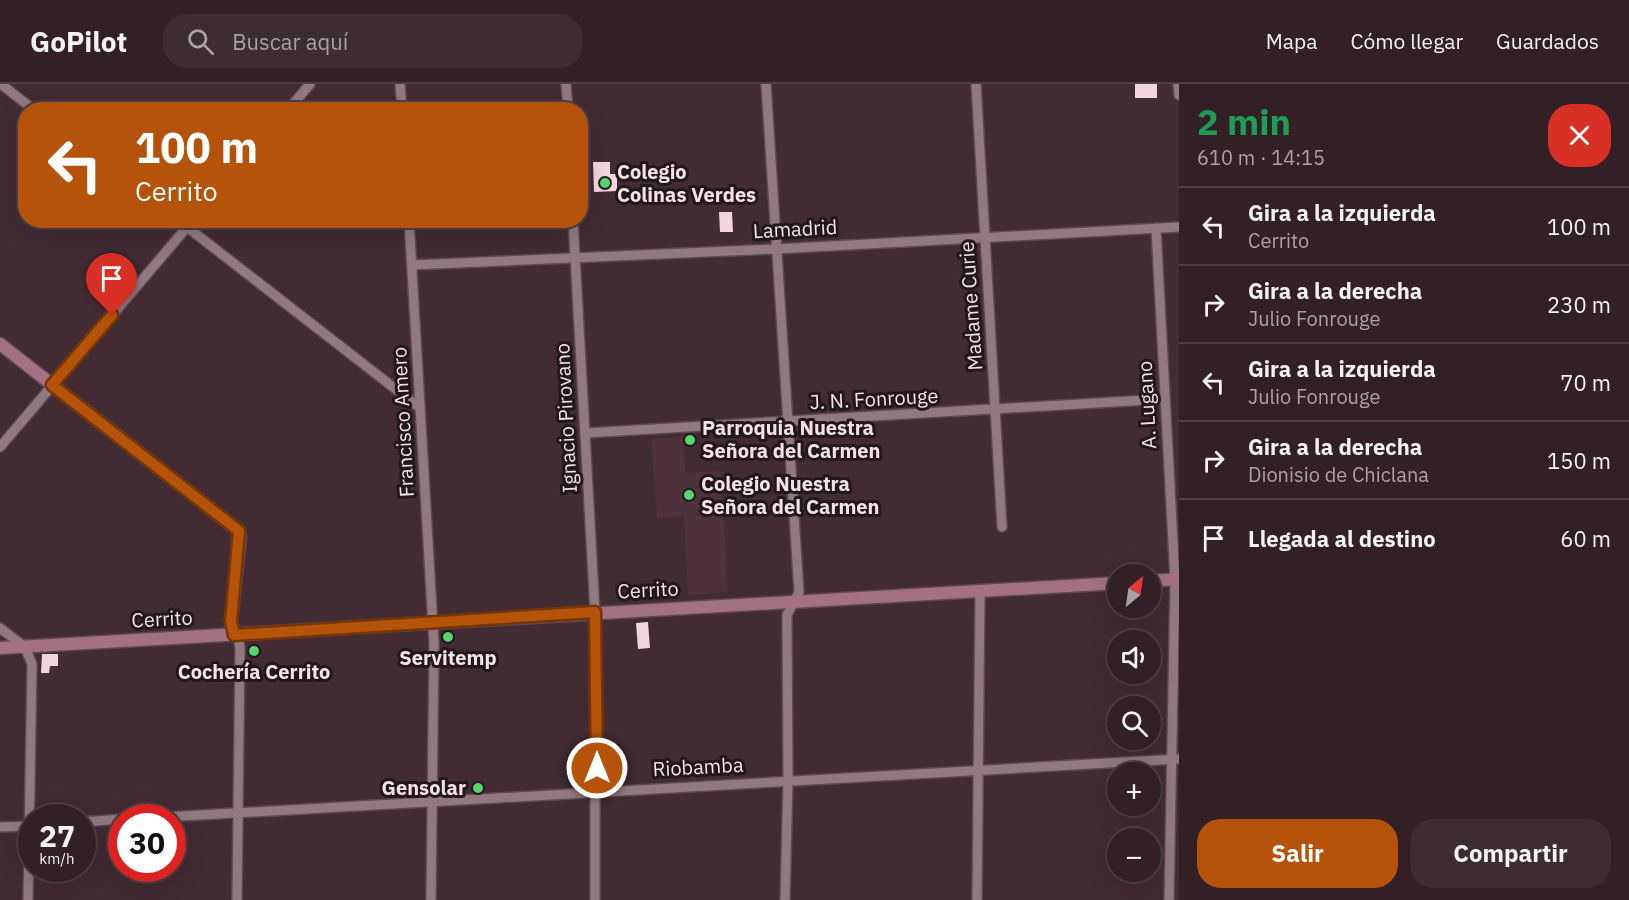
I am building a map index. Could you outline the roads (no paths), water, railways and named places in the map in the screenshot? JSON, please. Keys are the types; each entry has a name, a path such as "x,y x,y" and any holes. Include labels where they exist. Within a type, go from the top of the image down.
{"main road":[{"path":"0,345 239,531 231,621 234,635"},
{"path":"1161,581 1177,580"},
{"name":"Cerrito","path":"0,648 1107,584"}],"street":[{"path":"295,102 310,84"},
{"path":"400,84 401,102"},
{"path":"567,84 568,102"},
{"path":"766,84 799,592 787,615 788,780 785,900"},
{"name":"Madame Curie","path":"976,84 1002,527"},
{"path":"1179,84 1179,95"},
{"path":"4,88 23,102"},
{"name":"Lamadrid","path":"412,265 776,249 1179,227"},
{"path":"0,447 187,228"},
{"path":"195,228 420,408"},
{"name":"Francisco Amero","path":"410,228 433,622 431,900"},
{"name":"Ignacio Pirovano","path":"573,228 595,612 596,900"},
{"name":"A. Lugano","path":"1156,228 1164,399 1177,580 1175,759 1169,900"},
{"name":"J. N. Fonrouge","path":"585,433 1164,399"},
{"path":"977,900 980,591"},
{"path":"0,628 25,647 32,664 30,804"},
{"path":"234,635 240,646 237,900"},
{"name":"Riobamba","path":"186,815 1175,759"},
{"path":"0,827 18,826"},
{"path":"28,882 28,900"}],"place":[{"name":"Colegio Colinas Verdes","path":"605,183"},
{"name":"Parroquia Nuestra Señora del Carmen","path":"690,440"},
{"name":"Colegio Nuestra Señora del Carmen","path":"689,495"},
{"name":"Servitemp","path":"448,637"},
{"name":"Cochería Cerrito","path":"254,651"},
{"name":"Gensolar","path":"478,788"}]}
